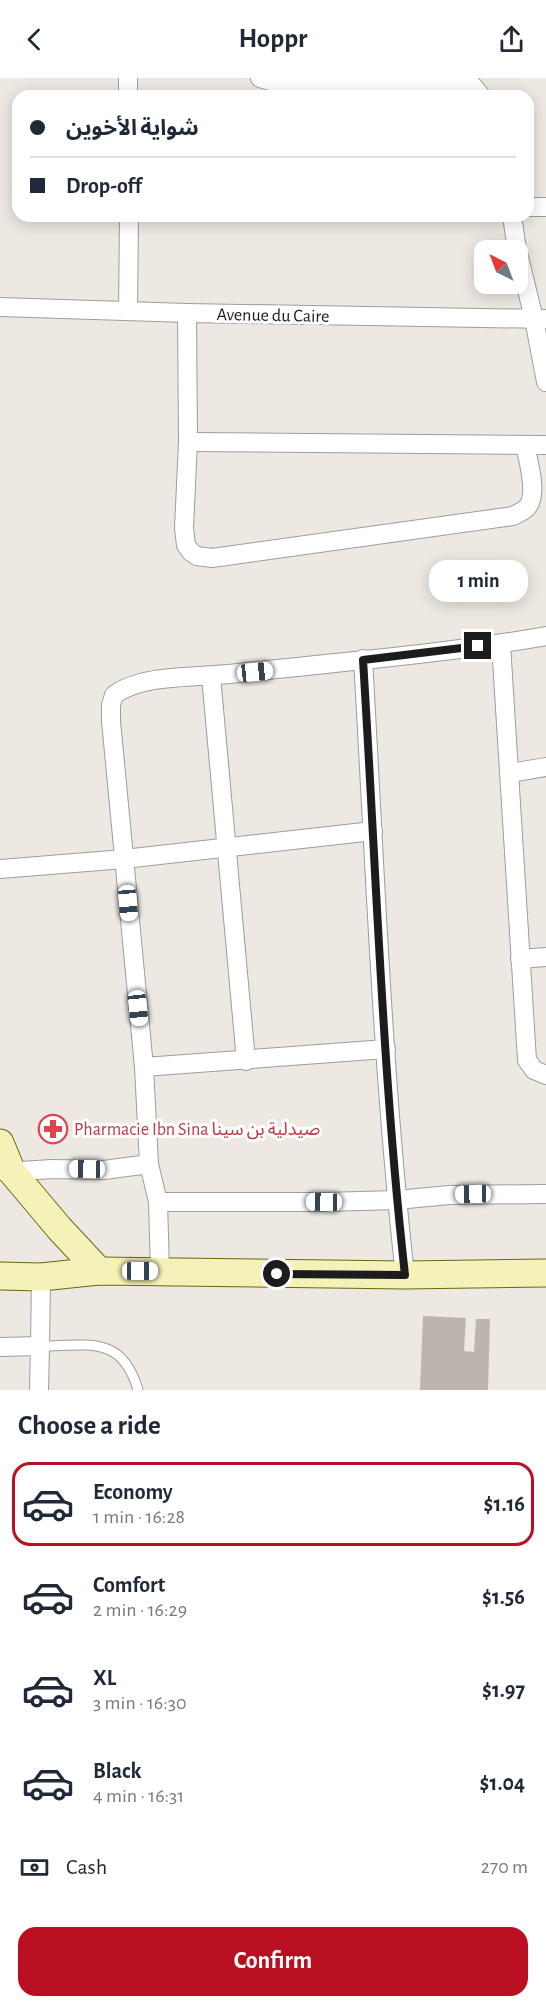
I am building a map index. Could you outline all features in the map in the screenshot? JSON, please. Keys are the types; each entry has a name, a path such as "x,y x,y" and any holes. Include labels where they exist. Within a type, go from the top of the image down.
{"main road":[{"path":"0,1143 6,1172 99,1271"},
{"path":"0,1276 41,1277 99,1271 405,1275 546,1272"}],"street":[{"path":"260,78 274,82 294,80 411,90 443,80 461,81 472,85 476,90"},
{"path":"128,310 129,222"},
{"path":"513,222 515,240"},
{"path":"528,284 540,319 546,382"},
{"name":"Avenue du Caire","path":"0,307 187,314 540,319"},
{"path":"187,314 188,442 184,528 186,545 197,556 212,558 513,516 527,508 532,500 525,444"},
{"path":"188,442 546,445"},
{"path":"160,1271 158,1202 149,1164 144,1067 111,722 111,705 114,695 123,688 147,680 211,676 363,660 501,644 546,636"},
{"path":"501,644 527,1060 534,1070 546,1076"},
{"path":"363,660 386,1049 405,1275"},
{"path":"211,676 246,1060"},
{"path":"510,773 546,767"},
{"path":"0,869 124,859 373,831"},
{"path":"520,959 546,957"},
{"path":"144,1067 386,1049"},
{"path":"6,1172 52,1169 104,1170 149,1164"},
{"path":"158,1202 397,1200 449,1195 546,1194"},
{"path":"39,1390 41,1277"},
{"path":"0,1347 40,1346"}],"lane":[{"path":"40,1346 100,1346 116,1352 133,1374 138,1390"}],"building":[{"path":"423,1316 466,1318 464,1351 474,1352 476,1319 490,1319 488,1390 420,1390"}],"place":[{"name":"Pharmacie Ibn Sina صيدلية بن سينا","path":"53,1129"}],"route":[{"path":"277,1274 405,1275 386,1049 363,660 478,646"}]}
